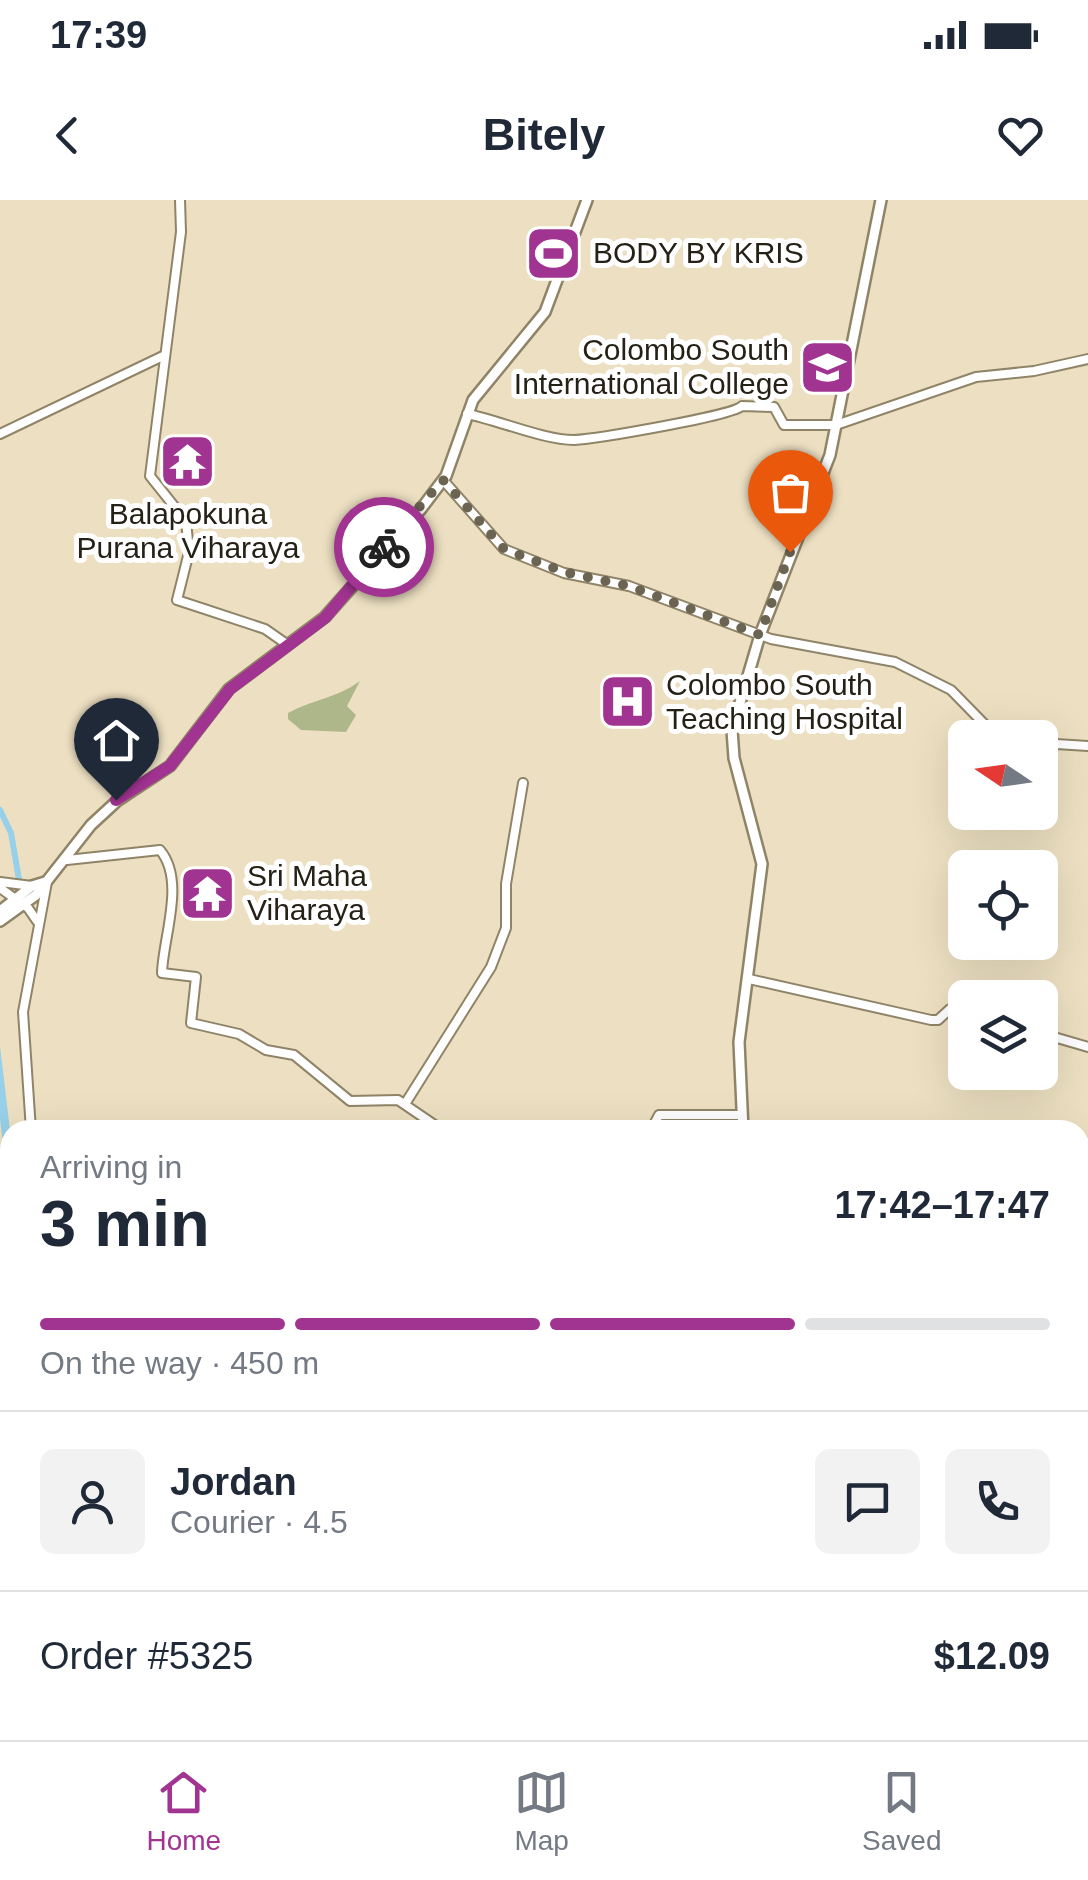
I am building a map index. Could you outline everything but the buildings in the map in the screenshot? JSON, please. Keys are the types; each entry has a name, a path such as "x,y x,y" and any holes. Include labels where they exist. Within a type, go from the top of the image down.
{"main road":[{"path":"11,906 47,881 67,860 90,824 116,800 170,766 230,689 325,618 443,480 467,414 481,389 545,312 587,200"},
{"path":"742,1120 738,1060 762,864 732,738 738,699 760,635 825,468 881,200"},
{"path":"11,906 32,886 47,881"}],"street":[{"path":"180,200 150,476 186,521 189,552 176,600 264,629 288,646"},
{"path":"0,434 165,355"},
{"path":"467,414 572,440 710,419 742,406 774,407 784,425 836,424 976,377 1034,372 1088,359"},
{"path":"443,480 504,549 564,572 629,586 804,648 895,662 952,690 981,720"},
{"path":"1058,744 1088,746"},
{"path":"405,1104 492,967 506,928 506,884 523,783"},
{"path":"67,860 160,850 171,885 162,972 196,977 191,1023 239,1034 266,1050 294,1056 350,1101 398,1100 428,1120"},
{"path":"30,1120 23,1012 47,881"},
{"path":"0,885 11,906 37,921"},
{"path":"749,979 931,1020 938,1020 948,1011"},
{"path":"1058,1038 1088,1047"},
{"path":"656,1120 659,1114 742,1115"}],"green space":[{"path":"360,681 347,706 356,715 346,732 301,730 288,719 288,713"}],"water":[{"path":"0,1046 9,1120 0,1120"}],"waterway":[{"path":"0,810 11,833 20,885"}],"way so far":[{"path":"384,547 443,480 504,549 564,572 629,586 760,635 790,552"}],"place":[{"name":"BODY BY KRIS","path":"554,253"},
{"name":"Colombo South International College","path":"828,367"},
{"name":"Balapokuna Purana Viharaya","path":"188,461"},
{"name":"Colombo South Teaching Hospital","path":"627,702"},
{"name":"Sri Maha Viharaya","path":"208,893"}],"route":[{"path":"116,800 170,766 230,689 325,618 384,547"}]}
